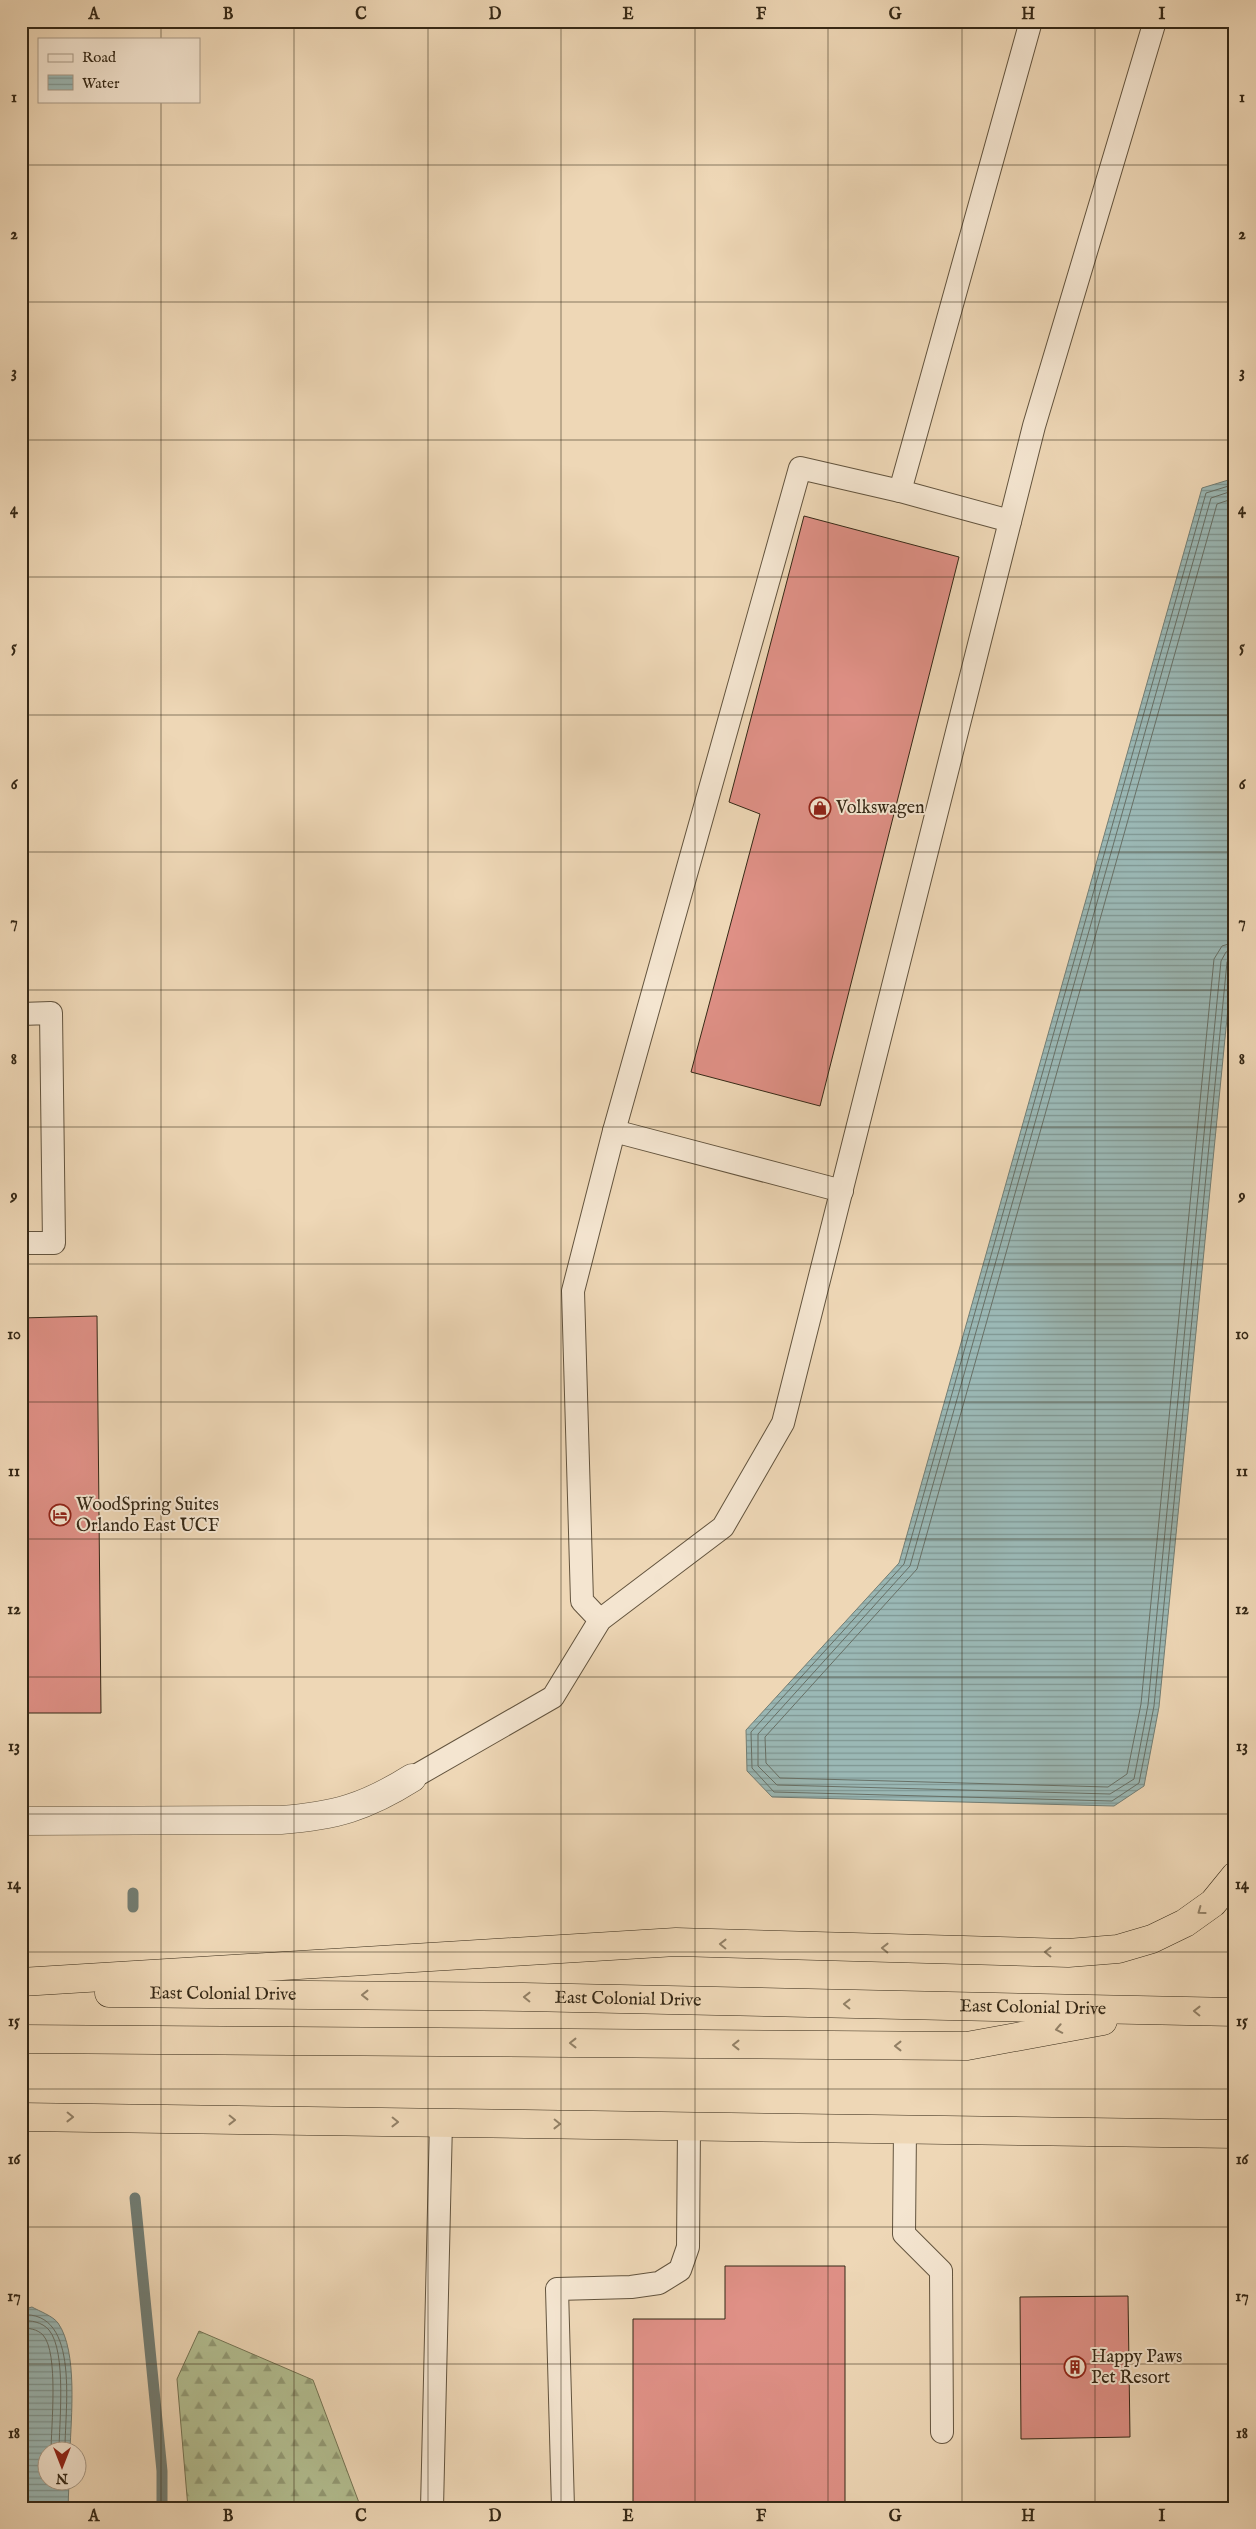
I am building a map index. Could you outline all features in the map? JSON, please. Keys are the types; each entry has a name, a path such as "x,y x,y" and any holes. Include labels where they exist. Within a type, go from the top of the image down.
{"highway":[{"path":"21,1982 676,1942 1068,1953 1118,1949 1152,1939 1185,1923 1213,1903 1235,1876"},
{"name":"East Colonial Drive","path":"21,1993 524,1997 1235,2012"},
{"path":"21,2038 967,2046 1158,2011"},
{"path":"21,2116 1235,2134"}],"street":[{"path":"21,1822 314,1818 348,1810 382,1797 412,1778"}],"lane":[{"path":"900,491 1031,21"},
{"path":"412,1778 553,1696 600,1620 723,1527 783,1423 1034,426 1155,21"},
{"path":"600,1620 582,1601 573,1291 614,1131 800,468 900,491 1010,521"},
{"path":"21,1014 51,1013 54,1243 21,1243"},
{"path":"614,1131 842,1191"},
{"path":"432,2508 441,2122"},
{"path":"563,2508 558,2289 631,2287 659,2283 680,2270 688,2247 689,2126"},
{"path":"905,2129 904,2234 942,2271 942,2432"}],"green space":[{"path":"199,2331 313,2380 361,2508 188,2508 177,2379"}],"water":[{"path":"1235,478 1235,937 1159,1707 1144,1786 1114,1806 772,1797 747,1771 746,1730 899,1563 1202,488"},
{"path":"32,2307 56,2320 64,2335 68,2350 72,2385 70,2442 38,2442 38,2492 69,2492 68,2508 21,2508 21,2310"}],"building":[{"name":"Volkswagen","path":"804,516 959,557 820,1106 691,1072 760,814 729,802"},
{"name":"WoodSpring Suites Orlando East UCF","path":"97,1316 101,1713 21,1713 21,1318"},
{"path":"725,2266 845,2266 845,2508 633,2508 633,2319 725,2319"},
{"name":"Happy Paws Pet Resort","path":"1128,2296 1130,2437 1021,2439 1020,2297"}],"waterway":[{"path":"133,1893 133,1907"},
{"path":"135,2198 162,2471 162,2508"}],"place":[{"name":"Volkswagen","path":"820,808"},
{"name":"WoodSpring Suites Orlando East UCF","path":"60,1515"},
{"name":"Happy Paws Pet Resort","path":"1075,2367"}]}
